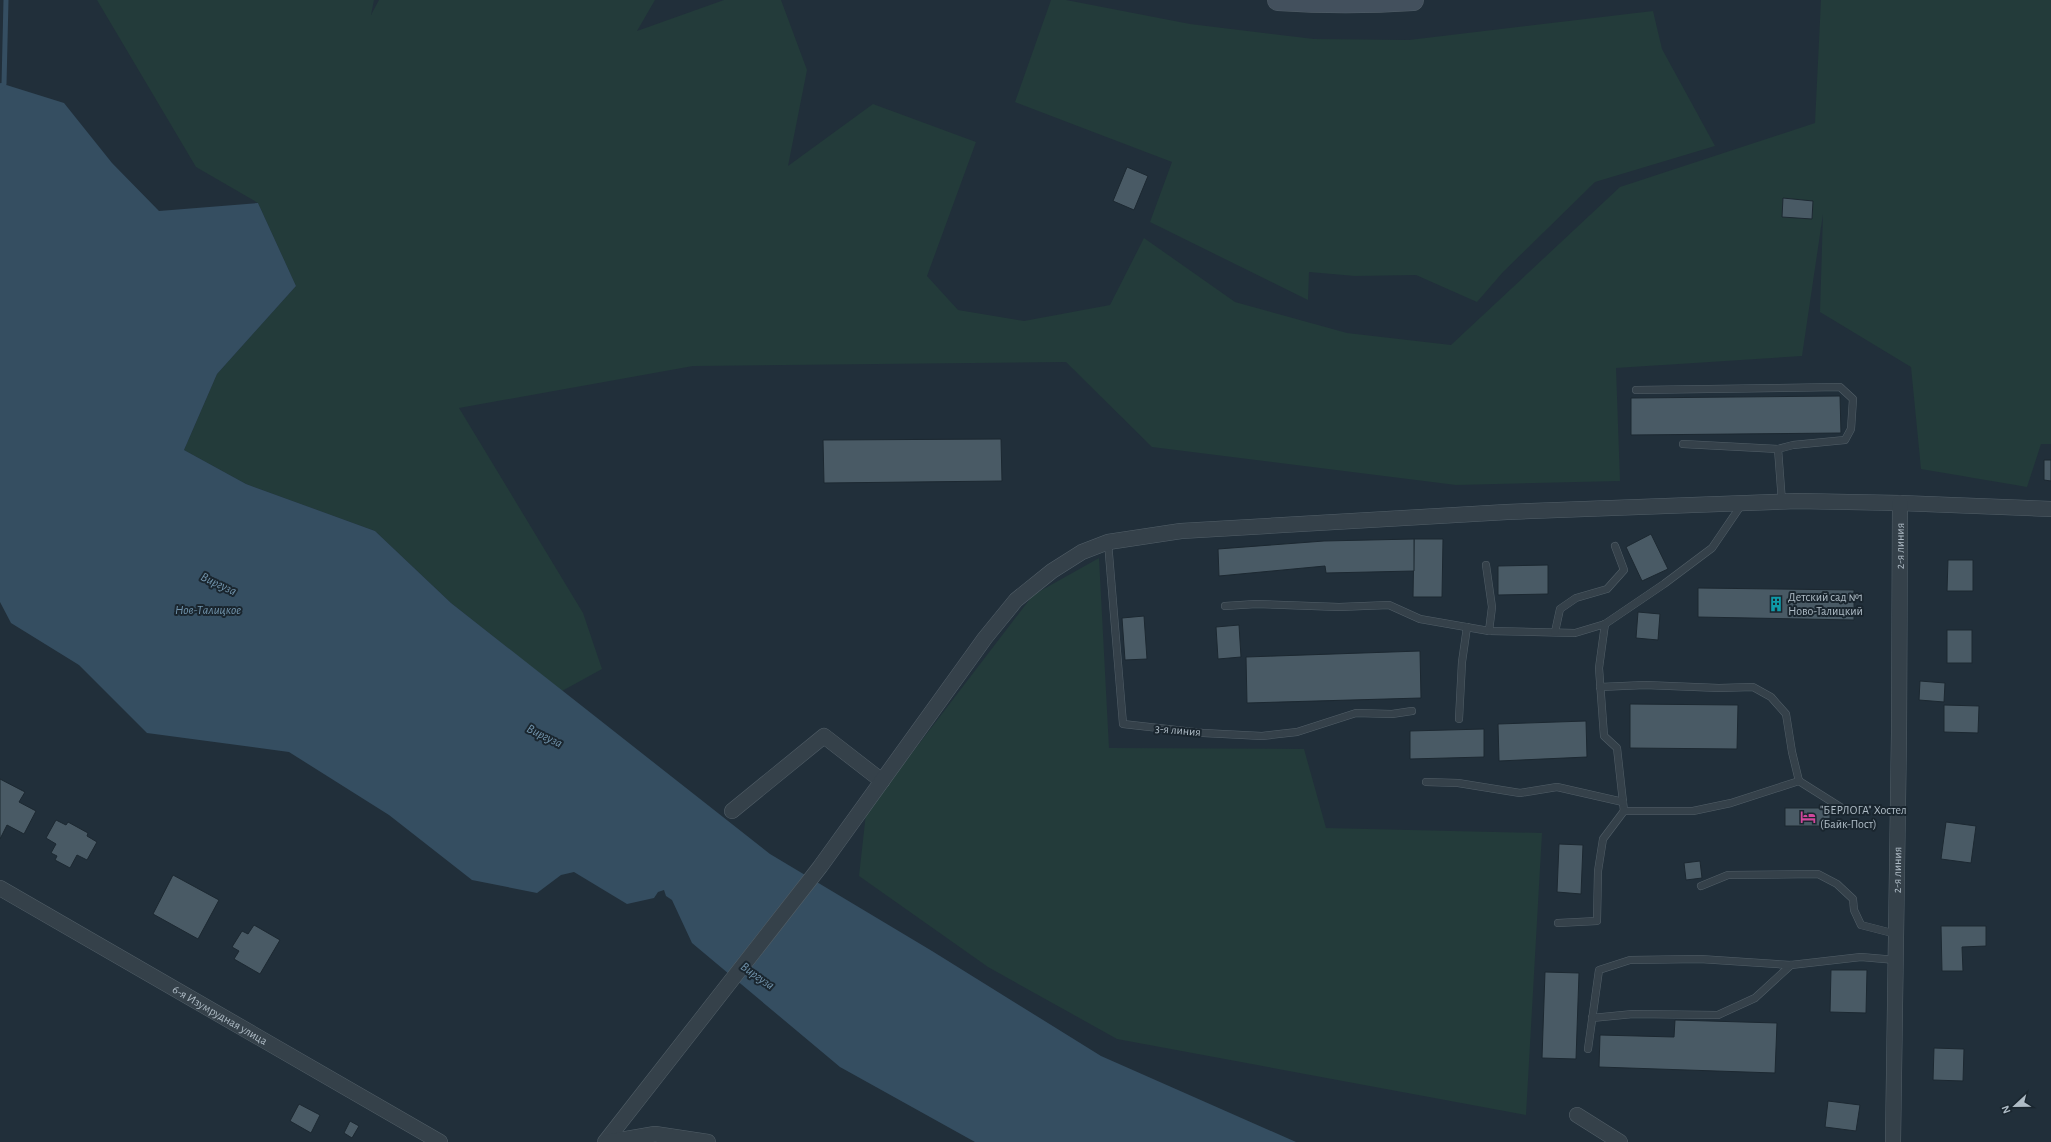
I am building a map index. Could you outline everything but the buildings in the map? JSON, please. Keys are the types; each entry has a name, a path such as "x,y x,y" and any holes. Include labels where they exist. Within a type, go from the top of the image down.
{"main road":[{"path":"1278,0 1376,2 1414,0"}],"street":[{"path":"605,1142 820,867 985,638 1016,600 1052,571 1082,552 1108,542 1181,531 1507,512 1782,502 1900,502 2051,509"},
{"name":"2-я линия","path":"1893,1142 1899,725 1900,502"},
{"path":"732,811 824,736 882,781"},
{"name":"6-я Изумрудная улица","path":"0,888 440,1142"},
{"path":"1577,1115 1620,1142"},
{"path":"609,1142 655,1134 708,1142"}],"lane":[{"path":"1636,390 1840,387 1853,399 1851,429 1845,440 1793,445 1778,449 1684,444"},
{"path":"1778,449 1782,502"},
{"path":"1225,606 1256,604 1339,607 1389,604 1420,619 1488,631 1575,633 1605,624 1664,584 1712,548 1742,503"},
{"name":"3-я линия","path":"1108,542 1123,724 1196,732 1262,736 1297,732 1356,713 1392,714 1412,711"},
{"path":"1555,632 1560,608 1576,598 1607,589 1624,570 1615,546"},
{"path":"1486,565 1492,607 1488,631"},
{"path":"1558,923 1597,920 1598,871 1603,839 1624,811 1617,748 1604,736 1599,668 1605,624"},
{"path":"1459,718 1462,662 1467,627"},
{"path":"1600,687 1644,684 1719,688 1753,687 1771,697 1786,714 1792,752 1799,781 1845,810"},
{"path":"1624,811 1694,811 1731,803 1799,781"},
{"path":"1426,782 1458,783 1520,793 1557,787 1623,802"},
{"path":"1701,886 1728,875 1818,874 1837,884 1853,899 1854,910 1861,925 1896,934"},
{"path":"1588,1049 1599,970 1630,960 1700,959 1791,965 1861,957 1896,960"},
{"path":"1592,1018 1633,1014 1718,1015 1755,998 1791,965"}],"green space":[{"path":"97,0 374,0 371,15 379,0 655,0 637,31 724,0 781,0 807,70 788,166 873,104 976,142 927,276 958,310 1024,321 1110,305 1144,238 1235,302 1347,333 1451,345 1620,187 1815,123 1821,0 2051,0 2051,444 2041,444 2027,487 1921,469 1911,367 1820,312 1823,214 1802,356 1616,368 1620,481 1456,485 1152,447 1066,362 693,366 459,408 583,613 602,669 562,691 451,603 375,531 246,484 184,450 217,374 296,286 258,203 196,167"},
{"path":"1051,0 1066,0 1190,24 1314,39 1409,40 1653,11 1662,49 1715,146 1595,182 1503,272 1477,302 1416,275 1355,276 1309,272 1308,300 1150,222 1172,162 1015,102"},
{"path":"1099,558 1109,748 1304,749 1326,828 1542,833 1526,1115 1117,1039 988,967 859,876 866,813 1033,595"}],"water":[{"name":"Нов-Талицкое","path":"0,83 64,103 112,163 159,211 258,203 296,286 217,374 184,450 246,484 375,531 451,603 770,854 932,951 1101,1056 1296,1142 975,1142 840,1067 692,943 672,900 666,896 664,890 658,892 654,898 627,904 574,872 561,875 537,893 472,880 389,815 289,752 147,733 79,665 11,623 0,602"}],"waterway":[{"path":"0,87 4,84 6,0"}],"place":[{"name":"Детский сад №1 Ново-Талицкий","path":"1776,604"},
{"name":"\"БЕРЛОГА\" Хостел (Байк-Пост)","path":"1808,817"}],"water label":[{"name":"Виргуза","path":"219,583"},
{"name":"Виргуза","path":"545,735"},
{"name":"Виргуза","path":"758,975"}]}
